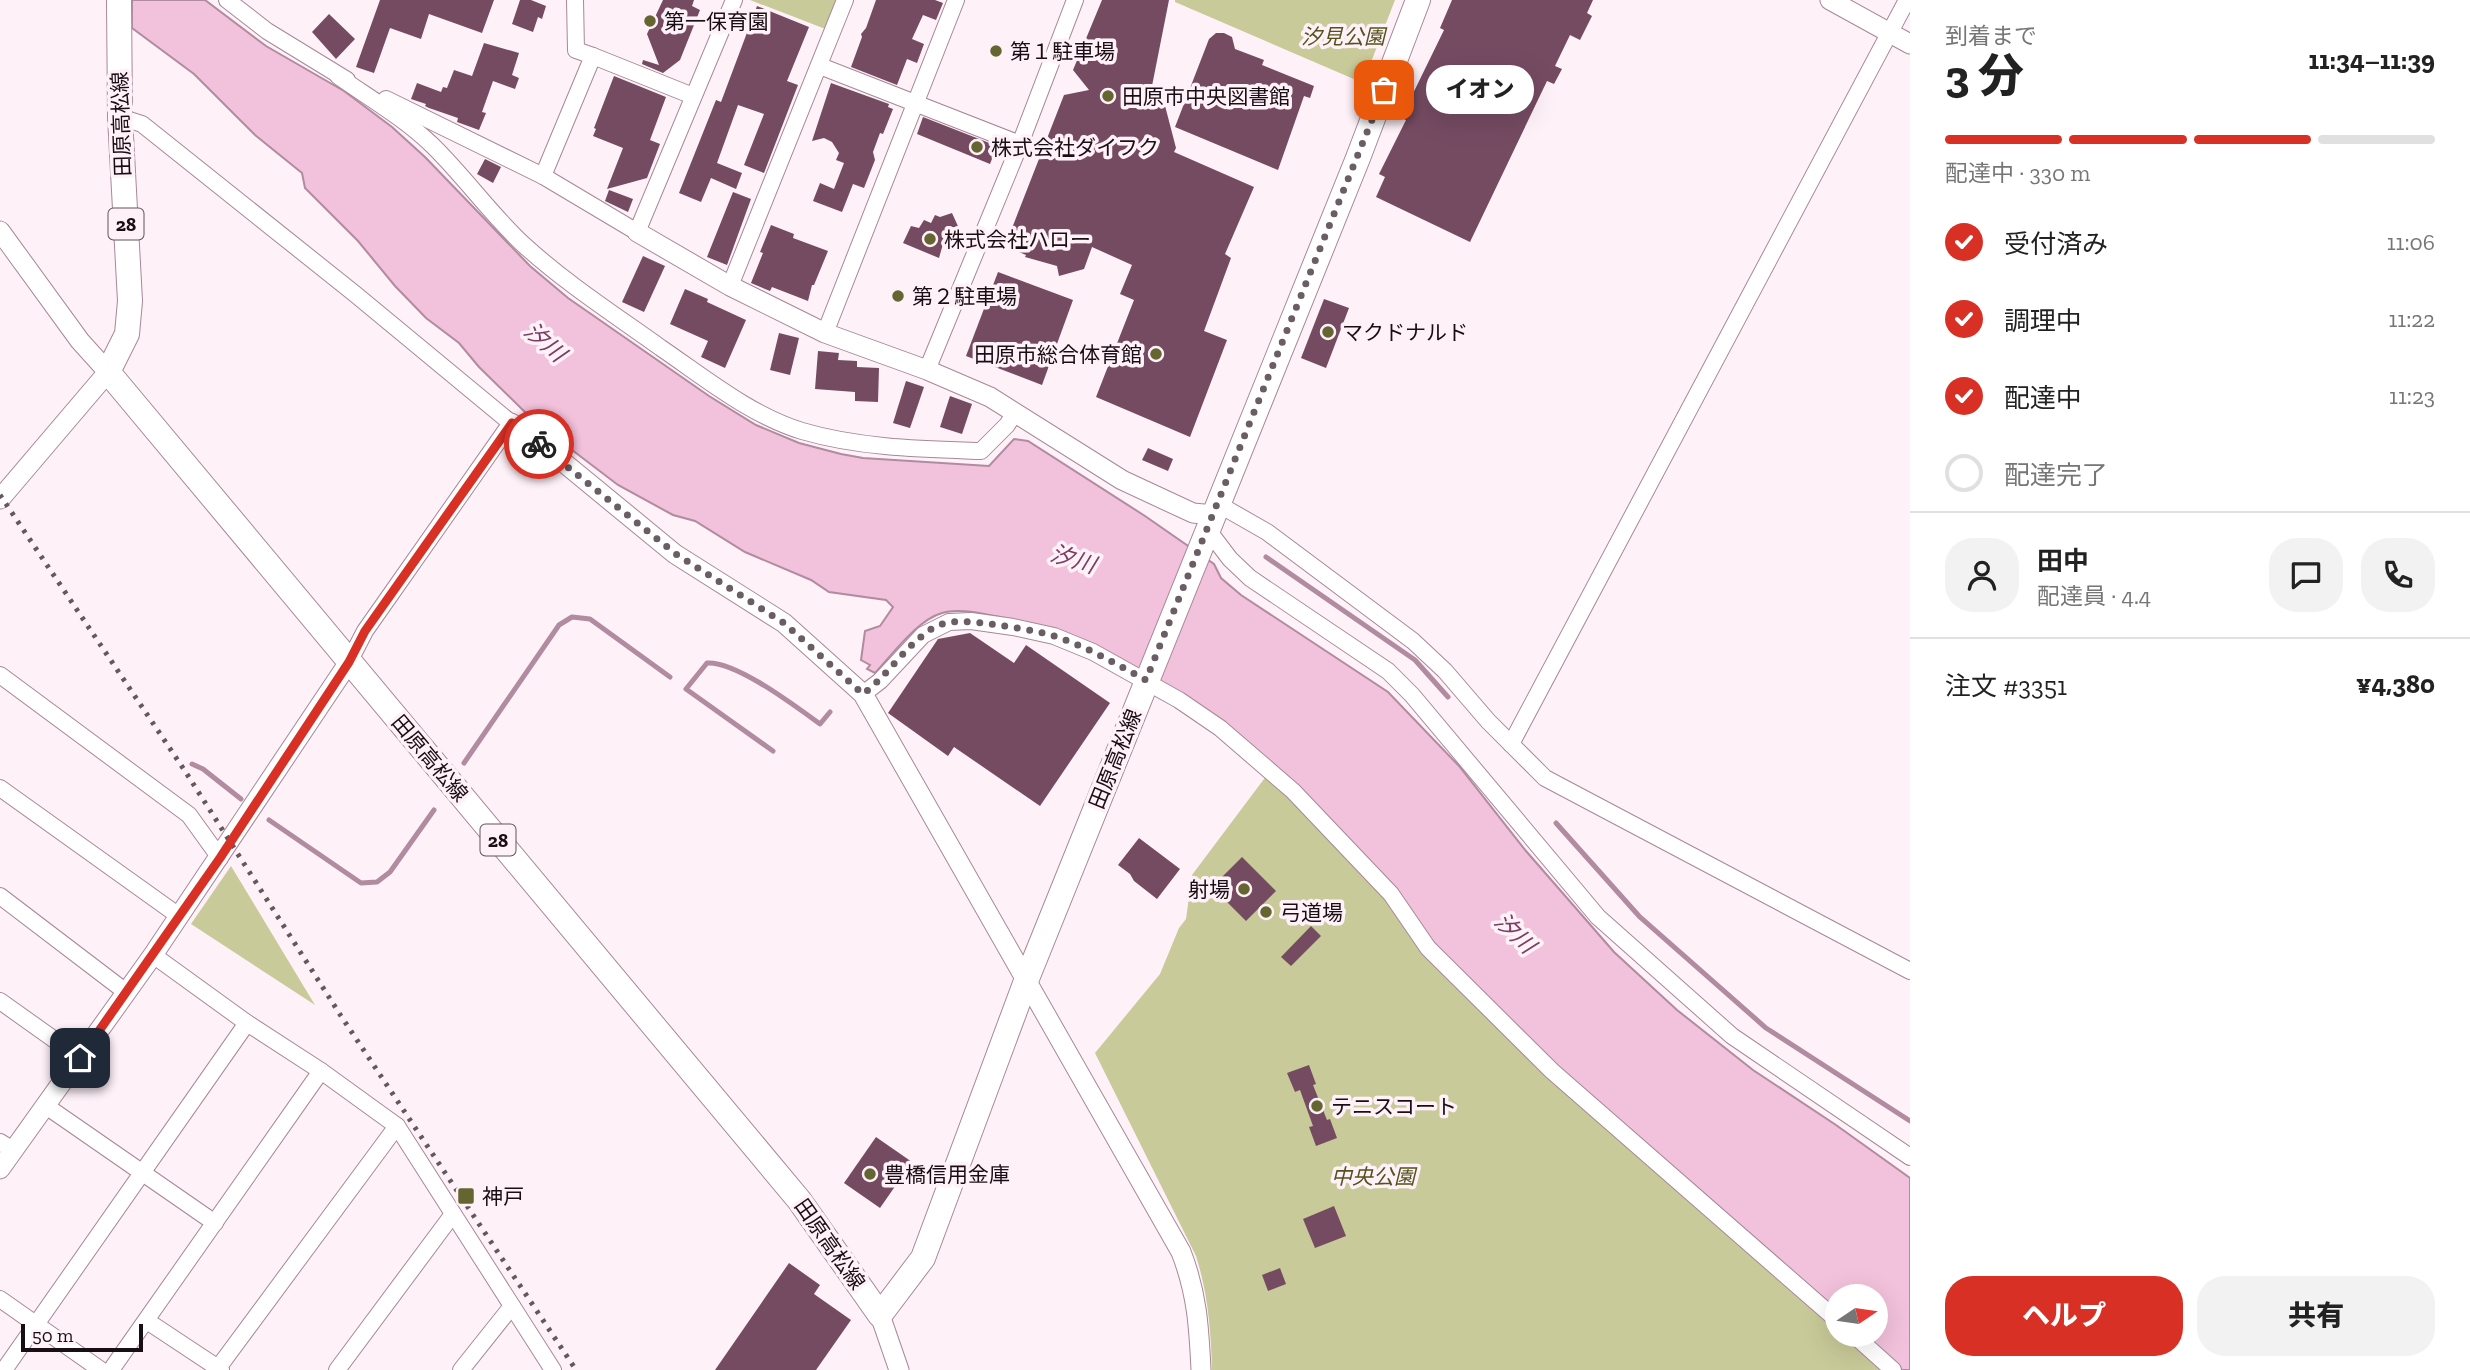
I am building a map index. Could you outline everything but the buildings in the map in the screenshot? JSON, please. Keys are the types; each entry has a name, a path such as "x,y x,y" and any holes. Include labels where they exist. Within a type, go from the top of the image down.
{"main road":[{"name":"田原高松線","path":"119,0 120,117 130,301 127,334 107,372 799,1200 880,1315 923,1258 1026,981 1358,158 1418,0"}],"street":[{"path":"227,0 267,32 404,121 430,144 502,223 576,289 749,406 800,430 847,441 905,449 981,451 1014,414"},
{"path":"575,0 576,50 693,96"},
{"path":"637,232 734,0"},
{"path":"730,286 845,0"},
{"path":"825,333 956,0"},
{"path":"927,370 1020,144 1075,0"},
{"path":"1830,0 1910,44"},
{"path":"1511,744 1907,0"},
{"path":"542,176 593,56"},
{"path":"820,66 1020,144"},
{"path":"338,76 542,176 730,286 825,333 927,370 990,397 1122,480 1210,523 1267,532 1413,641 1445,671 1488,721 1545,778 1910,971"},
{"path":"120,117 142,124 676,554 784,623 863,694 1181,1252 1191,1276 1198,1311 1201,1370"},
{"path":"0,231 80,341 107,372 0,499"},
{"path":"0,1169 7,1146 46,1106 153,955 349,662 365,631 512,423"},
{"path":"1210,523 1230,559 1250,578 1388,671 1412,695 1598,917 1630,948 1732,1036 1910,1157"},
{"path":"863,694 880,681 923,635 949,622 971,621 1054,636 1147,677 1220,729 1293,791 1391,894 1428,948 1552,1071 1825,1310"},
{"path":"0,676 189,816 220,858"},
{"path":"0,788 179,916"},
{"path":"0,897 126,992"},
{"path":"153,955 397,1126 553,1370"},
{"path":"0,1001 80,1058"},
{"path":"4,1370 247,1023"},
{"path":"111,1370 321,1071"},
{"path":"46,1106 215,1223"},
{"path":"147,1321 219,1369 397,1126"},
{"path":"337,1370 453,1214"},
{"path":"0,1299 102,1370"},
{"path":"461,1370 512,1306"},
{"path":"880,1315 899,1370"},
{"path":"1868,1348 1894,1370"}],"green space":[{"path":"750,0 839,0 828,30"},
{"name":"汐見公園","path":"1175,0 1395,0 1363,83"},
{"name":"中央公園","path":"1267,775 1290,795 1581,1106 1825,1320 1825,1348 1857,1348 1882,1370 1212,1370 1208,1312 1196,1256 1095,1053 1160,974 1179,928 1186,919 1192,875"},
{"path":"231,866 315,1005 191,924"}],"water":[{"name":"汐川","path":"132,0 205,0 266,46 344,91 392,127 425,157 530,266 568,298 709,396 756,425 799,443 863,458 989,466 1014,439 1028,441 1214,564 1221,578 1241,595 1388,692 1459,766 1526,851 1614,952 1677,1010 1753,1070 1910,1178 1910,1370 1902,1370 1877,1348 1888,1348 1888,1284 1825,1284 1825,1303 1556,1069 1428,941 1399,896 1162,683 1082,641 1018,621 961,611 942,613 923,623 875,673 867,669 870,665 861,660 865,631 880,626 893,607 886,600 829,592 811,580 745,552 695,521 673,515 618,485 534,421 479,367 459,343 426,318 395,286 358,241 305,188 302,173 255,135 194,74 132,28"}],"waterway":[{"path":"1266,557 1415,660 1448,697"},
{"path":"464,763 559,625 572,617 590,619 670,677"},
{"path":"773,751 686,689 707,663 719,664 749,677 820,724 830,712"},
{"path":"192,764 203,769 241,799"},
{"path":"269,820 361,883 377,882 390,872 434,810"},
{"path":"1556,823 1639,916 1766,1028 1910,1121"}],"railway":[{"path":"0,495 185,771 341,1016 576,1370"}],"way so far":[{"path":"539,444 676,554 784,623 863,694 880,681 923,635 949,622 971,621 1054,636 1093,652 1146,680 1384,90"}],"place":[{"name":"第一保育園","path":"650,21"},
{"name":"第１駐車場","path":"996,51"},
{"name":"イオン","path":"1384,90"},
{"name":"田原市中央図書館","path":"1108,96"},
{"name":"株式会社ダイフク","path":"977,147"},
{"name":"株式会社ハロー","path":"930,239"},
{"name":"第２駐車場","path":"898,296"},
{"name":"マクドナルド","path":"1328,332"},
{"name":"田原市総合体育館","path":"1156,354"},
{"name":"射場","path":"1244,889"},
{"name":"弓道場","path":"1266,912"},
{"name":"テニスコート","path":"1317,1106"},
{"name":"豊橋信用金庫","path":"870,1174"},
{"name":"神戸","path":"466,1196"}],"route":[{"path":"80,1058 231,842 349,662 365,631 512,423 539,444"}]}
